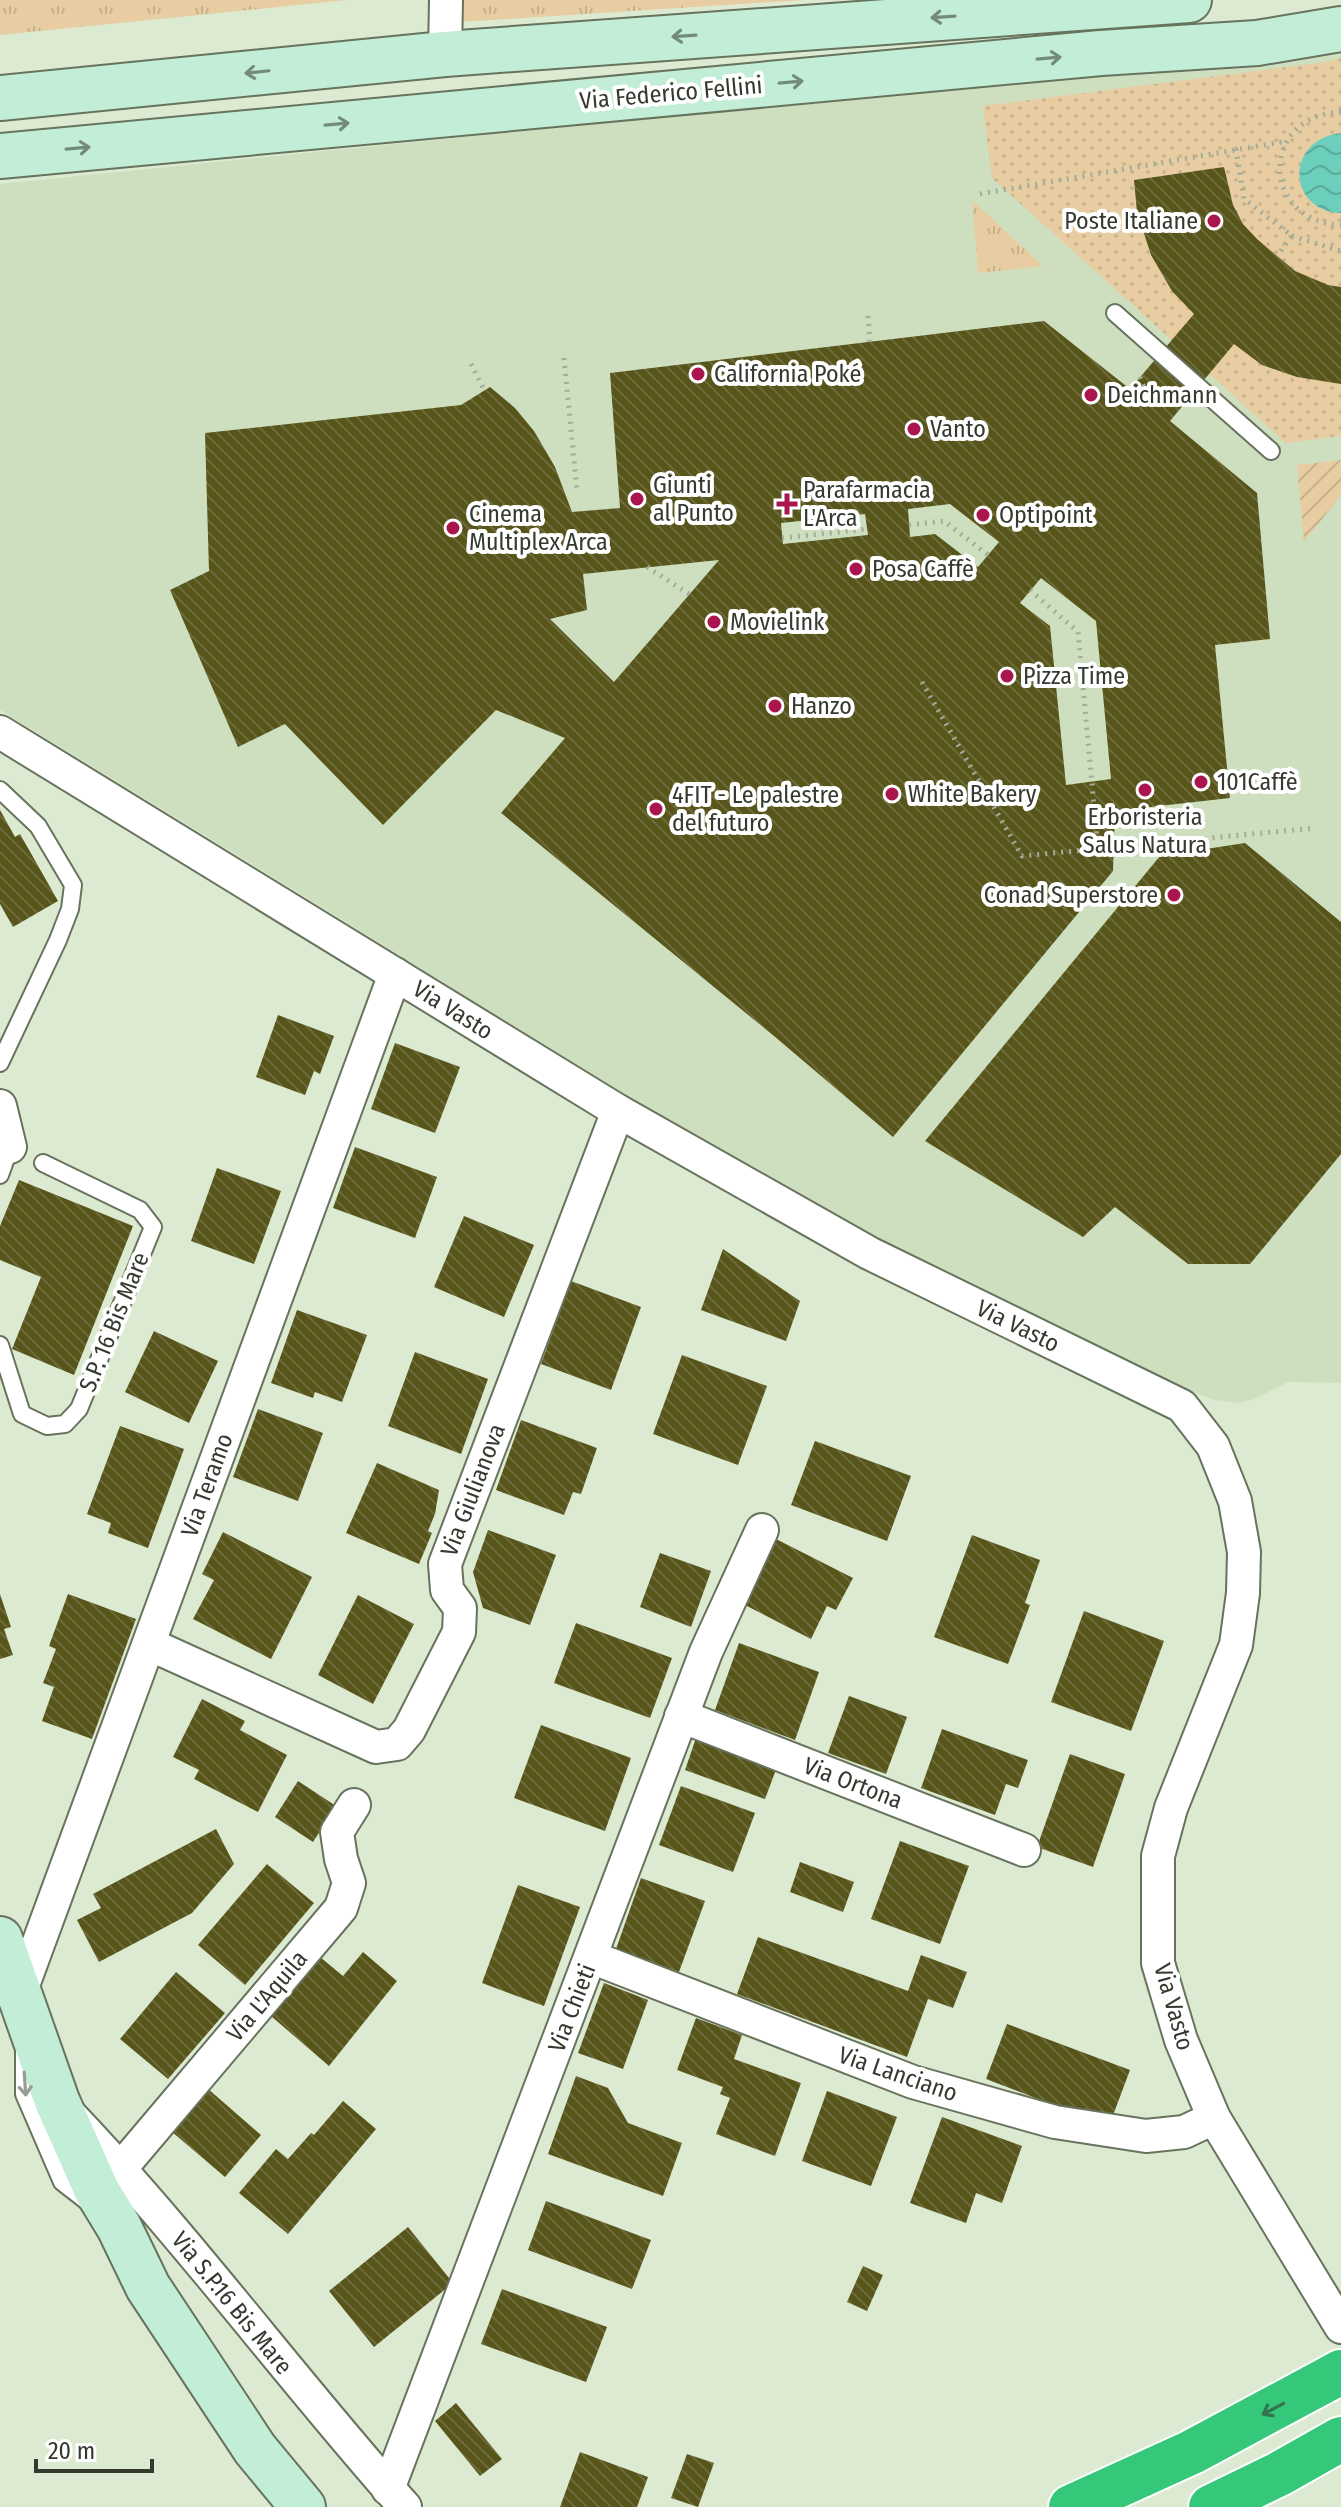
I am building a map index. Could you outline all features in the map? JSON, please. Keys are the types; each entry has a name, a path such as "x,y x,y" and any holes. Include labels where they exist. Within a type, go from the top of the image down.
{"highway":[{"path":"1071,2507 1192,2452 1341,2372"},
{"path":"1211,2507 1341,2439"}],"street":[{"path":"445,54 446,0"},
{"path":"0,98 445,54 1189,0"},
{"name":"Via Federico Fellini","path":"0,156 1101,53 1257,43 1341,29"},
{"name":"Via Vasto","path":"0,732 618,1111 869,1253 1182,1406 1213,1446 1235,1501 1244,1552 1243,1593 1236,1645 1171,1808 1158,1856 1158,1963 1181,2040 1214,2118 1341,2327"},
{"name":"Via Teramo","path":"21,2001 395,974"},
{"path":"0,1106 5,1161"},
{"name":"Via Giulianova","path":"149,1644 376,1747 397,1744 409,1730 459,1632 460,1608 447,1590 445,1564 618,1111"},
{"name":"Via Chieti","path":"397,2498 681,1716 706,1652 762,1530"},
{"name":"Via Ortona","path":"681,1716 1024,1850"},
{"name":"Via L'Aquila","path":"121,2168 341,1908 349,1883 337,1832 354,1805"},
{"path":"0,1939 57,2101 97,2191 119,2227 148,2287 255,2449 303,2507"},
{"name":"Via Lanciano","path":"591,1957 913,2082 1055,2122 1146,2136 1184,2132 1214,2118"},
{"name":"Via S.P.16 Bis Mare","path":"57,2101 121,2168 263,2342 397,2498"}],"lane":[{"path":"1115,313 1271,451"},
{"path":"0,790 38,826 73,885 70,909 58,940 0,1063"},
{"name":"S.P. 16 Bis Mare","path":"0,1345 22,1414 47,1426 65,1424 79,1409 153,1227 140,1210 43,1163"},
{"path":"21,2001 24,2094 62,2182 119,2227"}],"path":[{"path":"1341,112 1315,116 1294,131 1281,158 1280,175 1294,207 1308,218 1341,225"},
{"path":"980,194 1287,141"},
{"path":"1236,149 1244,199 1292,236 1341,251"},
{"path":"1277,256 1292,236"},
{"path":"868,316 870,343"},
{"path":"564,358 577,491"},
{"path":"471,364 484,390"},
{"path":"1140,377 1150,403"},
{"path":"909,525 944,521 988,555"},
{"path":"782,538 867,529"},
{"path":"647,567 689,594"},
{"path":"1030,590 1078,632 1098,849"},
{"path":"922,682 1022,856 1315,828"}],"shaded area":[{"path":"1341,53 1341,1383 1288,1382 1252,1400 1238,1403 1214,1400 1167,1381 902,1256 678,1130 0,710 0,184"}],"green space":[{"path":"0,0 347,0 0,35"},
{"path":"461,0 804,0 461,22"},
{"path":"1341,58 1341,436 1286,443 992,178 983,106"},
{"path":"972,200 1043,266 978,273"},
{"path":"1341,460 1341,495 1304,542 1297,465"}],"water":[{"path":"1341,133 1341,213 1323,210 1310,201 1302,189 1299,175 1309,148 1322,138"}],"building":[{"path":"1224,167 1233,205 1243,224 1257,239 1295,271 1341,287 1341,384 1297,377 1262,365 1234,344 1170,421 1257,493 1270,639 1215,645 1230,798 1115,811 1113,871 893,1137 501,813 565,738 496,710 383,825 285,724 238,747 170,590 209,571 205,433 461,405 490,387 515,408 534,431 555,467 572,512 620,508 610,373 1044,321 1130,389 1194,314 1172,291 1151,255 1137,212 1134,180","holes":["950,504 999,542 978,567 935,534 910,537 908,509","865,514 868,535 783,544 781,523","719,560 614,682 550,619 587,610 583,574","1041,578 1096,621 1111,779 1066,785 1050,626 1020,603"]},
{"path":"0,810 15,837 20,834 58,901 13,927 0,904"},
{"path":"1245,843 1341,922 1341,1154 1250,1264 1188,1264 1115,1207 1083,1237 925,1141 1160,856"},
{"path":"278,1015 334,1036 320,1074 314,1071 305,1095 256,1077"},
{"path":"395,1043 460,1067 435,1133 371,1109"},
{"path":"355,1147 437,1177 415,1238 333,1208"},
{"path":"217,1168 281,1191 254,1264 191,1241"},
{"path":"19,1180 133,1226 74,1375 12,1349 41,1277 0,1260 0,1226"},
{"path":"464,1216 534,1245 504,1317 434,1287"},
{"path":"723,1249 800,1301 786,1341 701,1310"},
{"path":"571,1281 641,1307 611,1390 541,1364"},
{"path":"297,1310 367,1335 342,1402 315,1392 313,1398 271,1383"},
{"path":"154,1331 218,1361 189,1423 125,1392"},
{"path":"415,1352 488,1379 461,1454 388,1426"},
{"path":"682,1355 767,1386 738,1465 653,1434"},
{"path":"258,1409 323,1433 298,1501 233,1477"},
{"path":"521,1420 597,1448 581,1494 573,1492 564,1515 496,1490"},
{"path":"120,1426 184,1449 148,1548 108,1533 111,1523 87,1514"},
{"path":"815,1441 911,1476 887,1541 791,1505"},
{"path":"377,1463 439,1490 428,1531 432,1533 419,1564 346,1533"},
{"path":"488,1530 556,1555 530,1625 483,1608 473,1572"},
{"path":"223,1532 312,1577 271,1659 193,1619 214,1580 202,1574"},
{"path":"972,1535 1040,1560 1025,1603 1030,1605 1008,1664 934,1637"},
{"path":"776,1539 853,1578 836,1610 827,1606 811,1639 743,1604"},
{"path":"660,1553 711,1571 691,1627 640,1607"},
{"path":"0,1594 11,1627 4,1629 13,1655 0,1659"},
{"path":"68,1594 136,1619 92,1739 42,1721 54,1687 43,1683 56,1649 49,1646"},
{"path":"358,1595 414,1624 373,1704 318,1675"},
{"path":"1084,1611 1164,1641 1131,1731 1051,1702"},
{"path":"576,1623 672,1658 650,1718 554,1683"},
{"path":"739,1643 819,1672 795,1740 715,1710"},
{"path":"849,1696 907,1717 886,1774 828,1753"},
{"path":"202,1699 245,1721 240,1730 287,1755 258,1812 194,1779 199,1770 173,1757"},
{"path":"541,1725 631,1758 605,1831 514,1798"},
{"path":"942,1729 1028,1760 1018,1788 1006,1784 995,1815 921,1788"},
{"path":"696,1738 777,1767 765,1799 685,1770"},
{"path":"1070,1754 1125,1774 1093,1867 1037,1847"},
{"path":"298,1781 336,1806 313,1842 275,1817"},
{"path":"681,1786 755,1813 733,1872 659,1845"},
{"path":"216,1829 234,1864 192,1913 99,1962 77,1920 101,1908 93,1894"},
{"path":"900,1841 969,1866 940,1944 871,1919"},
{"path":"800,1862 854,1882 843,1912 790,1892"},
{"path":"267,1864 314,1903 245,1985 198,1945"},
{"path":"641,1878 705,1901 679,1972 616,1949"},
{"path":"518,1885 580,1907 544,2006 482,1983"},
{"path":"758,1937 908,1991 921,1955 967,1972 953,2008 928,1999 907,2057 737,1994"},
{"path":"363,1952 397,1981 329,2066 271,2016 320,1957 343,1976"},
{"path":"176,1972 225,2013 168,2079 120,2039"},
{"path":"604,1983 648,2000 623,2069 578,2053"},
{"path":"696,2018 742,2035 734,2059 801,2083 775,2156 716,2134 730,2098 720,2094 723,2087 677,2070"},
{"path":"1007,2024 1130,2070 1109,2126 986,2079"},
{"path":"576,2076 608,2088 628,2123 682,2143 663,2196 548,2154"},
{"path":"207,2088 261,2135 225,2177 171,2131"},
{"path":"827,2091 897,2117 871,2186 802,2161"},
{"path":"343,2101 376,2129 288,2234 239,2193 276,2149 288,2159"},
{"path":"942,2117 1022,2146 1002,2203 976,2193 966,2223 910,2203"},
{"path":"546,2201 651,2240 632,2289 528,2250"},
{"path":"408,2227 453,2283 374,2347 329,2291"},
{"path":"863,2266 883,2275 867,2311 847,2302"},
{"path":"502,2289 607,2327 586,2382 481,2344"},
{"path":"456,2403 502,2459 480,2476 435,2421"},
{"path":"580,2452 648,2477 637,2507 560,2507"},
{"path":"687,2454 714,2463 698,2507 671,2498"}],"place":[{"name":"Poste Italiane","path":"1214,221"},
{"name":"California Poké","path":"698,374"},
{"name":"Deichmann","path":"1091,395"},
{"name":"Vanto","path":"914,429"},
{"name":"Giunti al Punto","path":"637,499"},
{"name":"Parafarmacia L'Arca","path":"787,504"},
{"name":"Optipoint","path":"983,515"},
{"name":"Cinema Multiplex Arca","path":"453,528"},
{"name":"Posa Caffè","path":"856,569"},
{"name":"Movielink","path":"714,622"},
{"name":"Pizza Time","path":"1007,676"},
{"name":"Hanzo","path":"775,706"},
{"name":"101Caffè","path":"1201,782"},
{"name":"Erboristeria Salus Natura","path":"1145,790"},
{"name":"White Bakery","path":"892,794"},
{"name":"4FIT - Le palestre del futuro","path":"656,809"},
{"name":"Conad Superstore","path":"1174,895"}]}
